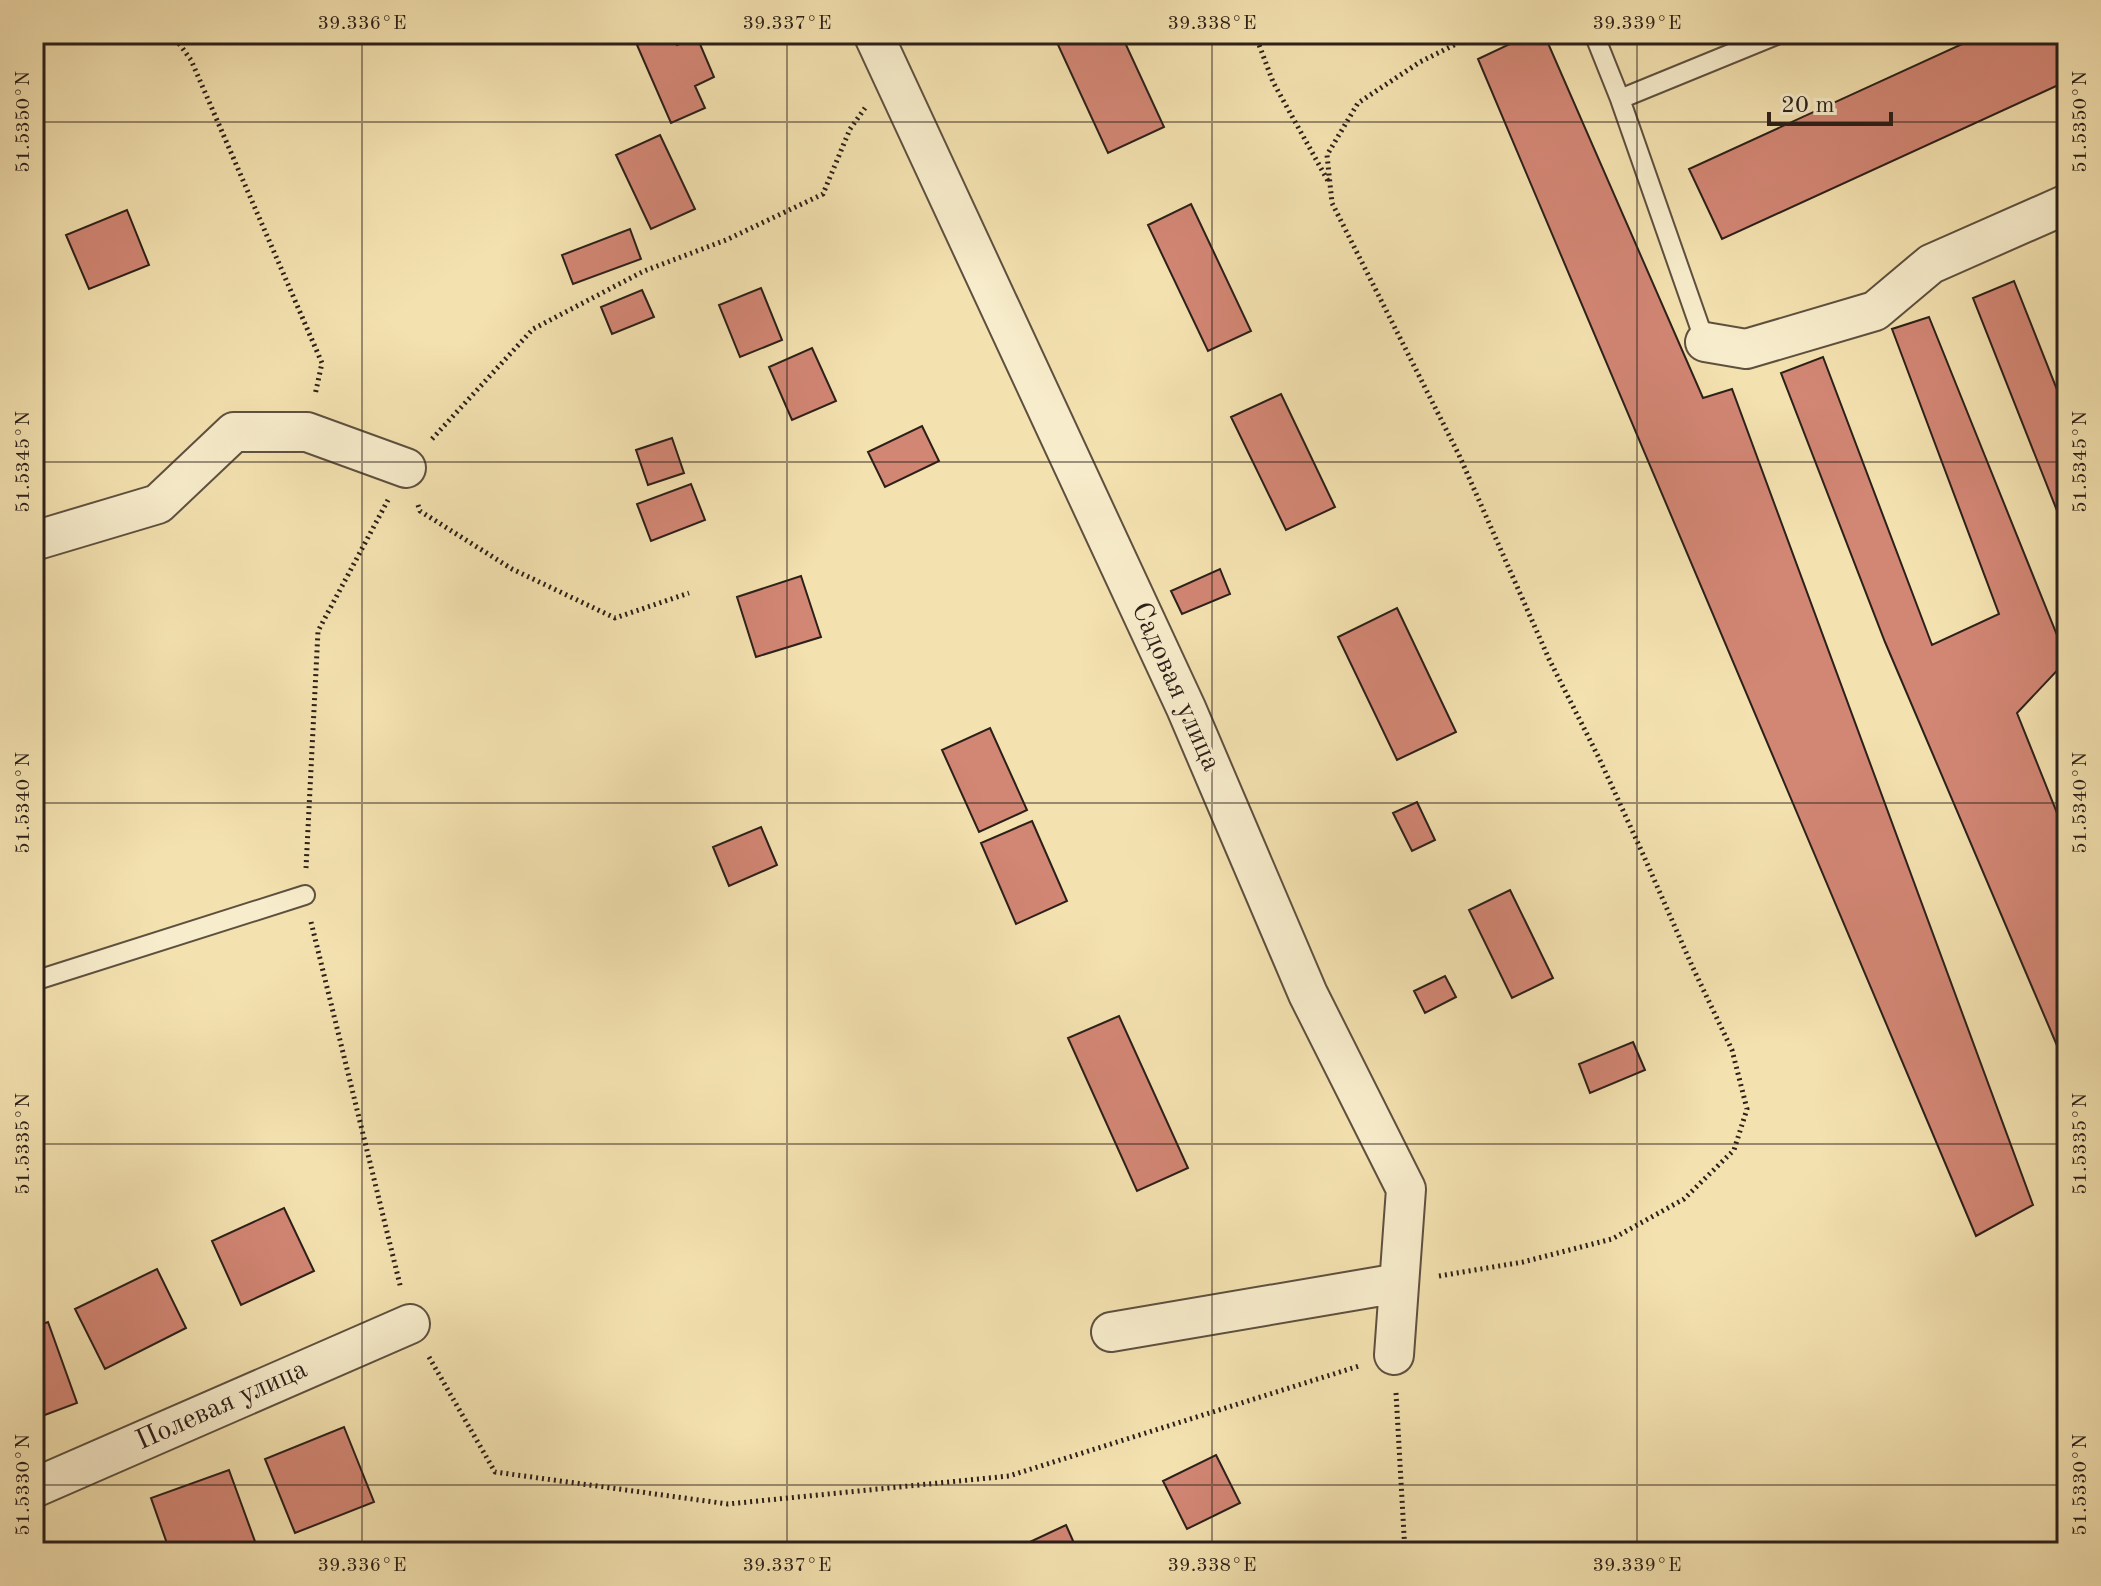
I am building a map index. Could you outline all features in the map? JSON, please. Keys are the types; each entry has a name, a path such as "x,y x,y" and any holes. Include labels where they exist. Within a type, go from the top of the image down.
{"street":[{"name":"Садовая улица","path":"873,34 1186,708 1308,994 1406,1189 1394,1355"},
{"path":"1705,342 1746,349 1875,311 1931,264 2067,204"},
{"path":"34,541 158,504 234,432 307,432 406,468"},
{"path":"1111,1332 1399,1283"},
{"name":"Полевая улица","path":"34,1488 410,1324"}],"lane":[{"path":"1594,34 1620,99 1705,342"},
{"path":"1620,99 1779,34"},
{"path":"34,981 305,895"}],"path":[{"path":"172,34 191,60 322,363 307,432"},
{"path":"1255,34 1273,82 1330,186"},
{"path":"1399,1283 1523,1262 1612,1239 1684,1199 1734,1150 1747,1109 1732,1050 1605,771 1549,659 1459,455 1332,203 1327,155 1358,103 1420,62 1476,34"},
{"path":"890,72 850,129 823,194 726,240 644,271 533,329 406,468 318,631 305,895 410,1324 495,1472 728,1504 1009,1476 1394,1355 1405,1552"},
{"path":"406,468 420,511 512,569 615,618 689,593"}],"building":[{"path":"662,34 672,34 677,45 697,37 714,77 695,86 705,108 671,123 637,45"},
{"path":"1053,34 1121,34 1164,127 1108,153"},
{"path":"1531,34 1544,34 1703,398 1732,389 2033,1205 1976,1236 1478,59"},
{"path":"1984,34 2067,34 2067,81 1722,239 1689,169"},
{"path":"660,135 695,209 651,229 616,155"},
{"path":"1191,204 1251,331 1208,351 1148,225"},
{"path":"127,210 149,265 89,289 66,235"},
{"path":"630,229 641,259 573,284 562,255"},
{"path":"2014,281 2067,415 2067,536 1973,298"},
{"path":"761,288 782,340 740,357 719,305"},
{"path":"642,290 654,317 612,334 601,307"},
{"path":"1929,317 2067,660 2017,713 2067,838 2067,1069 1885,642 1781,373 1823,357 1932,645 1999,614 1892,329"},
{"path":"812,348 836,401 792,420 769,367"},
{"path":"1281,394 1335,507 1286,530 1231,417"},
{"path":"922,426 939,461 885,487 868,452"},
{"path":"672,438 684,473 648,485 636,450"},
{"path":"691,484 705,520 651,541 637,504"},
{"path":"1220,569 1230,594 1182,614 1171,591"},
{"path":"801,576 821,637 756,657 737,597"},
{"path":"1397,608 1456,732 1397,760 1338,637"},
{"path":"990,728 1027,810 979,832 942,750"},
{"path":"1417,802 1435,840 1412,851 1393,813"},
{"path":"1032,821 1067,901 1016,924 981,843"},
{"path":"761,827 777,865 729,886 713,847"},
{"path":"1510,890 1553,978 1512,998 1469,910"},
{"path":"1445,976 1456,997 1425,1013 1414,991"},
{"path":"1119,1016 1188,1168 1137,1191 1068,1038"},
{"path":"1633,1042 1645,1070 1590,1093 1579,1064"},
{"path":"284,1208 314,1271 241,1305 212,1241"},
{"path":"157,1269 186,1328 105,1369 75,1309"},
{"path":"48,1322 77,1403 34,1419 34,1327"},
{"path":"344,1427 374,1502 295,1533 265,1459"},
{"path":"1216,1455 1240,1503 1187,1529 1163,1481"},
{"path":"229,1470 257,1547 244,1552 170,1552 151,1498"},
{"path":"1066,1525 1078,1552 1021,1552 1019,1547"}]}
